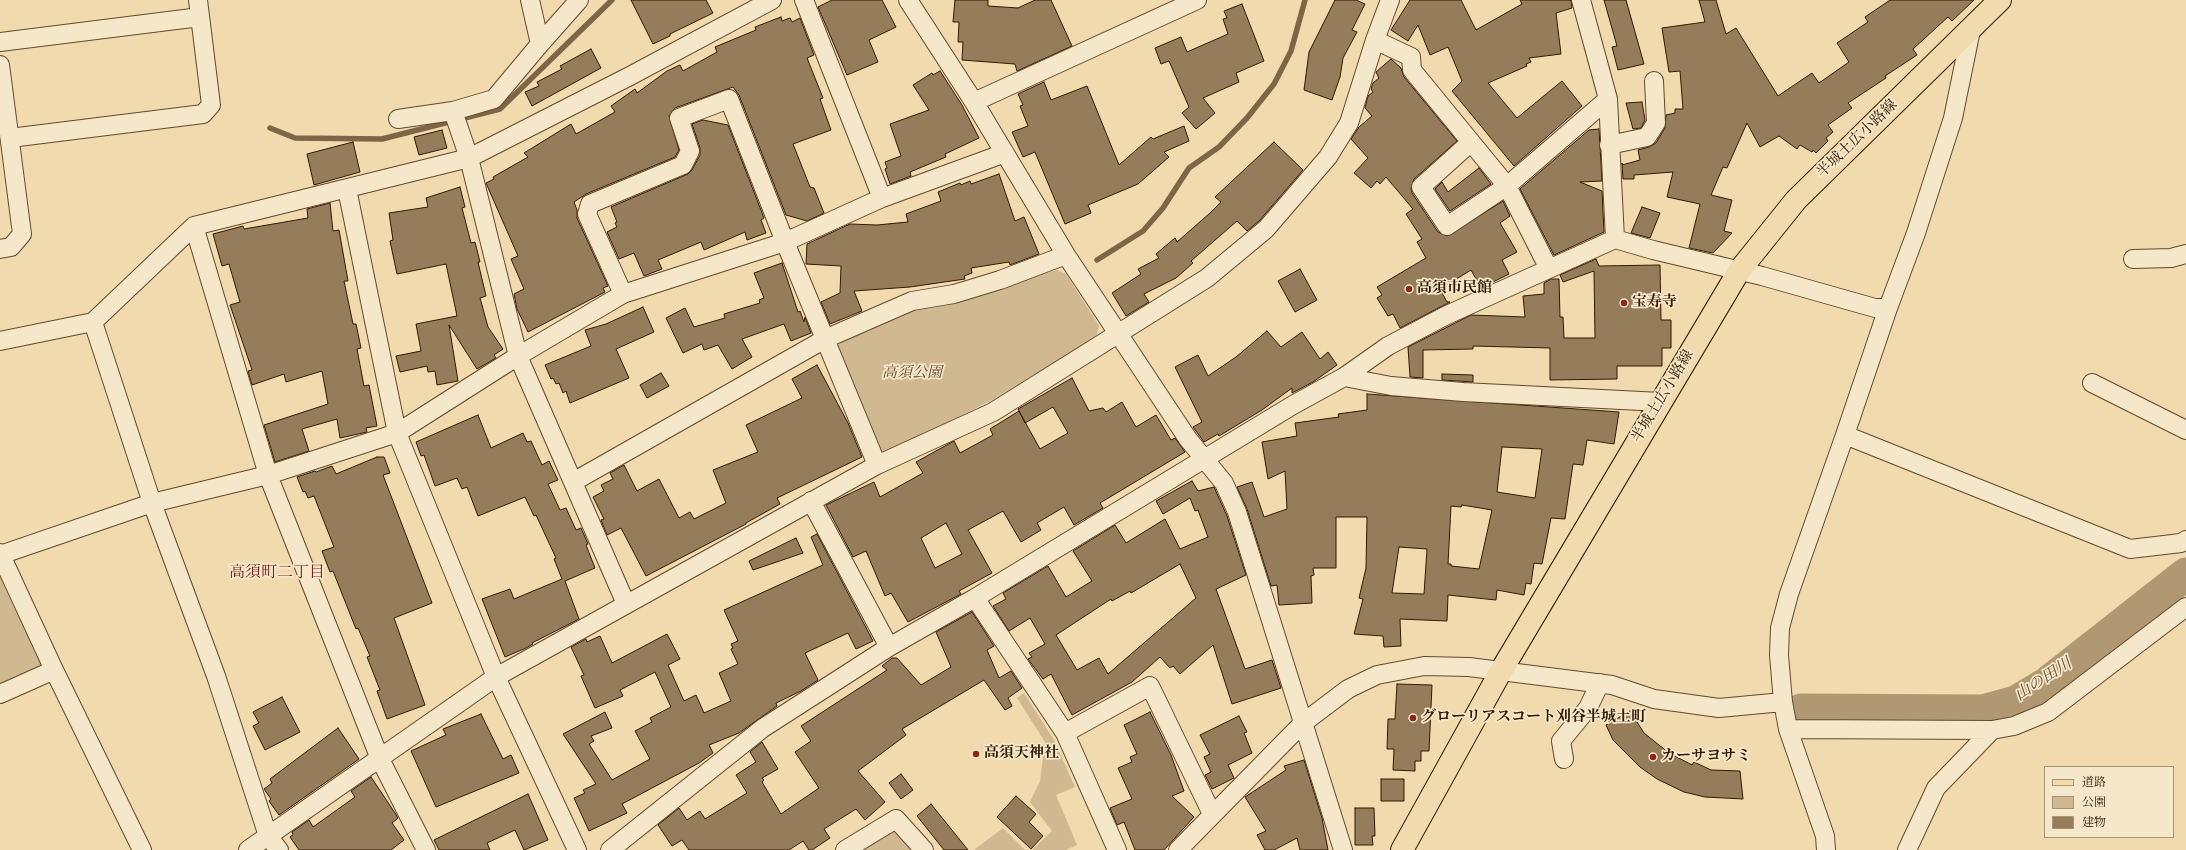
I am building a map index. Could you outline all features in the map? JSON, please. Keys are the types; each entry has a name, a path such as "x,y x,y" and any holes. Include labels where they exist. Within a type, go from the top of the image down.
{"main road":[{"name":"半城土広小路線","path":"1402,850 1500,671 1739,271 1796,200 1971,30 1992,3"}],"street":[{"path":"530,0 540,44"},
{"path":"398,119 453,111 494,99 579,0"},
{"path":"0,340 92,322 194,226 468,158 636,73 772,0"},
{"path":"804,0 882,198"},
{"path":"908,0 974,102 1066,255 1188,439 1224,483 1237,512 1343,850"},
{"path":"974,102 1197,0"},
{"path":"248,850 274,843 380,759 496,677 877,465 992,412 1206,278 1266,229 1328,157 1349,123 1375,40 1390,0"},
{"path":"1582,0 1608,99 1609,144 1615,239"},
{"path":"0,42 199,8 211,104 203,114 10,138"},
{"path":"1826,850 1825,836 1788,728 1783,702 1779,655 1780,628 1789,594 1888,308 1916,233 1953,118 1971,30"},
{"path":"1375,40 1411,57 1412,70 1507,186 1548,267"},
{"path":"0,65 22,234 11,247 0,250"},
{"path":"1609,144 1647,137 1656,123 1654,81"},
{"path":"623,294 587,214 590,204 683,165 690,151 679,118 729,99 785,242 877,465"},
{"path":"1471,142 1422,186 1447,226 1507,186 1608,99"},
{"path":"453,111 468,158 518,356 626,604"},
{"path":"142,850 54,670 0,554 152,503 268,475 397,433 518,356 623,294 785,242 882,198 1005,153"},
{"path":"347,189 397,433 496,677 577,850"},
{"path":"194,226 268,475 380,759 426,850"},
{"path":"610,850 763,728 889,646 975,598 1205,460 1293,405 1344,377 1388,346 1446,315 1548,267 1615,239 1875,308 1888,308"},
{"path":"2133,258 2171,258 2186,254"},
{"path":"573,482 825,339 912,301 954,294 1000,280 1066,255"},
{"path":"92,322 152,503 216,676 274,843"},
{"path":"1344,377 1398,386 1662,402"},
{"path":"2092,383 2186,430"},
{"path":"1845,435 2130,549 2181,543 2186,540"},
{"path":"811,501 889,646"},
{"path":"975,598 1065,733 1117,850"},
{"path":"1788,728 1992,730 2014,726 2048,712 2186,607"},
{"path":"1178,850 1303,723 1348,689 1377,675 1424,666 1468,667 1612,685 1654,699 1719,708 1783,702"},
{"path":"0,694 54,670"},
{"path":"1564,758 1561,741 1588,708 1600,684"},
{"path":"1065,733 1150,686 1212,814"},
{"path":"1907,850 1936,788 1992,730"},
{"path":"845,850 896,819 924,850"}],"green space":[{"name":"高須公園","path":"1057,270 1066,274 1099,326 1096,337 992,400 887,453 879,450 837,347 842,340 917,308 996,289"},
{"path":"0,576 41,665 0,683"},
{"path":"1024,693 1054,740 1075,787 1056,795 1077,845 1066,850 1032,850 1052,831 1030,802 1040,781 1045,742 1017,698"},
{"path":"894,827 914,850 856,850"},
{"path":"1003,828 1025,850 974,850"}],"building":[{"path":"631,0 706,0 713,13 653,44"},
{"path":"832,0 882,0 896,27 869,40 878,62 847,75 818,7"},
{"path":"955,0 988,0 988,6 1018,8 1035,0 1051,0 1072,46 1017,71 1015,64 962,60 963,42 958,42 959,22 953,22"},
{"path":"1335,0 1356,0 1365,4 1352,30 1357,32 1343,58 1340,77 1332,100 1304,90 1309,52"},
{"path":"1410,0 1461,0 1476,30 1522,4 1520,0 1571,0 1572,8 1556,13 1561,54 1529,58 1531,62 1526,64 1527,66 1488,83 1517,118 1562,81 1582,106 1514,166 1452,91 1462,81 1448,47 1430,55 1418,25 1408,41 1391,30"},
{"path":"1604,0 1626,0 1644,64 1618,70 1612,47 1617,46"},
{"path":"1699,0 1716,0 1726,34 1736,28 1778,96 1812,73 1819,83 1849,62 1837,43 1868,22 1865,17 1890,0 1974,0 1952,21 1948,17 1913,49 1917,55 1848,103 1852,108 1828,125 1833,132 1826,138 1828,141 1816,153 1813,150 1812,152 1800,145 1797,149 1779,136 1760,147 1747,123 1727,168 1723,167 1711,195 1732,200 1724,231 1732,233 1713,253 1689,248 1700,204 1667,197 1673,172 1634,175 1634,179 1623,179 1622,165 1640,160 1638,150 1656,143 1665,128 1666,115 1675,113 1675,109 1683,109 1680,71 1669,72 1662,28 1705,22"},
{"path":"1242,4 1264,61 1236,73 1239,82 1203,98 1215,113 1196,129 1182,113 1189,107 1169,61 1161,64 1155,48 1181,37 1187,52 1228,34 1223,19 1227,18 1224,11"},
{"path":"781,17 782,21 790,18 792,22 800,18 814,55 807,58 823,98 820,99 831,130 793,144 810,187 814,188 824,213 807,221 786,215 739,95 733,87 675,108 669,116 679,150 675,157 586,194 574,202 577,210 577,218 608,286 603,288 605,292 528,332 517,309 514,294 524,289 511,259 518,256 486,183 494,179 493,177 528,157 524,153 571,124 576,134 615,112 611,106 635,89 637,93 667,71 680,65 683,71 717,52 715,47 756,30 755,27"},
{"path":"591,49 601,68 532,106 525,92 539,86 537,82 562,69 560,66"},
{"path":"1391,59 1401,68 1404,77 1457,141 1414,179 1411,188 1412,193 1438,232 1447,236 1503,201 1510,216 1500,223 1517,252 1502,260 1509,274 1481,288 1471,270 1440,289 1447,302 1450,302 1400,328 1393,314 1388,316 1377,298 1382,295 1377,287 1426,258 1417,242 1422,239 1406,214 1413,209 1386,177 1380,184 1377,181 1371,188 1354,173 1368,158 1351,139 1359,127 1372,116 1365,108 1368,96 1373,92 1371,89 1373,83 1379,78 1376,72"},
{"path":"940,71 962,105 979,138 945,154 946,157 910,172 911,176 890,184 885,169 887,168 885,162 901,156 890,124 929,110 913,85 932,73 933,75"},
{"path":"1044,82 1051,100 1087,86 1119,165 1151,137 1153,139 1184,126 1189,141 1164,152 1169,157 1138,184 1088,205 1091,213 1065,224 1035,152 1023,157 1012,132 1028,126 1020,106 1023,105 1018,94"},
{"path":"1642,102 1645,120 1641,128 1633,129 1626,103"},
{"path":"703,120 728,125 764,218 761,220 766,233 747,240 745,232 704,250 701,242 658,260 662,269 644,276 634,253 619,259 607,232 617,227 615,223 617,222 611,207 688,174 692,170 700,155 700,148 692,124"},
{"path":"1599,129 1602,181 1580,182 1602,191 1604,232 1554,255 1520,189 1589,130"},
{"path":"442,130 447,148 419,155 414,137"},
{"path":"353,142 360,172 314,185 307,154"},
{"path":"1274,142 1303,170 1259,221 1247,231 1237,221 1191,261 1193,263 1176,278 1144,294 1149,302 1126,316 1112,293 1141,274 1138,269 1159,258 1156,254 1175,238 1177,242 1210,213 1221,202 1215,197"},
{"path":"1479,168 1491,184 1450,211 1435,189 1442,182 1448,192"},
{"path":"999,174 1015,221 1024,217 1039,254 1010,265 1009,262 971,268 972,273 964,276 965,279 910,287 854,291 862,311 830,324 821,302 840,293 841,266 806,264 807,244 850,224 877,225 908,222 906,214 941,201 938,192 960,183 961,185 970,181 971,184"},
{"path":"460,187 465,207 462,208 471,243 475,242 480,262 478,262 486,296 480,298 488,327 503,349 494,355 496,358 477,369 449,325 458,381 437,385 435,371 428,372 427,366 400,372 396,356 421,351 416,324 457,316 446,264 397,274 390,241 393,240 389,213 428,207 426,198"},
{"path":"330,203 333,231 339,230 348,281 344,281 353,324 356,324 361,348 357,349 364,386 369,385 377,426 366,428 367,432 340,438 337,419 302,429 309,451 275,462 264,425 328,404 322,371 286,382 284,374 252,385 248,371 252,370 230,305 240,302 229,264 222,266 213,234 243,226 244,229 308,218 307,209"},
{"path":"1642,207 1660,213 1650,238 1631,233"},
{"path":"1596,259 1599,266 1660,265 1661,320 1671,320 1671,348 1662,348 1662,366 1617,366 1617,379 1550,380 1550,348 1473,346 1473,349 1423,350 1423,378 1410,377 1408,347 1471,315 1525,317 1523,296 1544,294 1544,283 1551,279 1559,279 1560,317 1563,317 1564,338 1595,338 1594,271 1563,282 1560,275"},
{"path":"782,263 798,312 800,311 804,322 805,317 811,333 791,341 784,324 742,339 752,357 732,369 718,345 704,350 702,344 683,353 666,318 685,308 694,327 725,318 724,314 760,303 759,300 764,298 754,273"},
{"path":"1300,269 1317,300 1295,312 1278,281"},
{"path":"643,307 654,332 616,349 629,378 570,403 566,391 563,393 559,383 556,384 553,378 551,379 545,365 591,346 585,330 606,324"},
{"path":"1267,331 1281,347 1302,332 1320,359 1328,352 1337,365 1313,382 1292,393 1292,388 1262,410 1219,436 1218,434 1204,442 1193,427 1202,422 1175,367 1198,355 1208,376 1236,357"},
{"path":"817,365 848,423 862,457 777,498 780,504 746,524 646,576 621,528 607,535 601,520 604,519 593,497 604,491 601,485 613,479 610,473 624,465 637,491 659,479 679,518 690,512 694,519 726,503 713,470 758,452 746,425 802,398 792,379"},
{"path":"661,373 669,386 647,398 640,385"},
{"path":"1442,374 1473,375 1473,382 1442,380"},
{"path":"1072,378 1089,411 1103,408 1106,412 1122,402 1136,427 1156,415 1171,440 1175,438 1185,452 1100,503 1103,508 1074,525 1064,507 1037,523 1041,530 1021,542 1003,511 968,530 992,573 959,591 961,594 908,622 891,593 885,596 866,551 853,557 826,505 874,482 880,497 923,473 916,462 954,441 960,453 993,435 990,429 1019,411 1018,409","holes":["1053,407 1068,433 1040,449 1025,423","946,523 962,554 935,568 921,538"]},
{"path":"1367,394 1619,412 1614,444 1587,440 1583,465 1573,464 1565,519 1551,518 1542,564 1534,563 1531,584 1526,583 1524,595 1497,590 1496,600 1448,595 1447,621 1400,619 1401,646 1384,647 1383,636 1354,634 1363,599 1359,598 1366,568 1367,517 1336,517 1336,568 1313,568 1314,575 1311,576 1312,603 1279,605 1277,585 1271,586 1247,509 1237,487 1252,482 1264,517 1287,509 1285,471 1268,479 1262,442 1297,436 1295,423 1339,417 1338,414 1367,410","holes":["1502,447 1542,449 1535,498 1497,492","1462,505 1492,510 1479,569 1451,566 1451,564 1448,564 1451,506 1461,507","1399,547 1427,549 1424,594 1392,593"]},
{"path":"478,415 491,448 523,433 527,442 531,441 542,465 549,461 558,480 548,484 560,510 566,508 576,530 581,528 588,544 586,545 595,568 565,581 579,619 532,643 533,644 526,648 505,657 482,599 510,589 514,599 562,579 554,559 556,558 536,515 534,516 525,497 478,516 467,487 462,489 457,478 435,486 424,455 421,456 416,442"},
{"path":"377,457 384,457 390,473 383,475 432,603 394,618 425,705 387,719 377,691 380,690 367,657 370,656 358,628 356,629 333,571 330,572 322,551 334,547 314,496 308,498 305,491 303,492 297,477 332,466 336,474"},
{"path":"1192,481 1198,491 1214,487 1227,516 1246,575 1216,589 1245,669 1272,660 1281,688 1232,704 1213,645 1180,674 1173,666 1170,668 1160,657 1132,682 1072,715 1051,674 1043,679 1028,659 1032,657 1029,653 1045,644 1030,618 1009,631 993,606 1006,599 1003,593 1048,566 1066,597 1092,581 1073,551 1115,525 1126,543 1165,519 1180,549 1208,537 1198,510 1195,511 1190,498 1163,514 1156,501","holes":["1180,564 1196,598 1108,674 1099,658 1077,670 1056,635 1111,599 1112,601 1130,591 1131,593"]},
{"path":"817,534 873,641 856,649 848,633 805,653 818,680 801,691 776,703 777,706 739,733 709,745 713,753 699,763 622,804 627,813 589,831 574,798 585,793 583,790 596,784 563,734 605,712 612,728 591,736 594,741 589,744 612,780 650,759 635,731 652,722 650,718 671,707 655,672 620,690 623,696 595,708 581,676 584,675 571,647 586,639 587,642 600,636 612,663 667,634 680,659 668,665 684,701 696,695 704,713 731,701 719,673 738,664 731,649 733,648 731,644 738,641 724,610 823,565 811,537"},
{"path":"796,538 803,553 753,570 749,561"},
{"path":"972,612 994,646 987,650 999,678 1011,671 1022,688 1008,698 1012,706 1005,710 984,680 902,729 906,735 858,771 885,802 865,820 856,809 824,829 830,838 812,850 809,850 803,841 789,850 689,850 682,840 672,846 658,825 679,808 687,820 700,811 705,819 747,793 736,775 756,762 750,752 762,742 778,769 762,778 764,780 762,782 781,814 819,788 795,752 811,741 801,726 887,670 882,666 892,658 897,658 921,685 951,667 936,632"},
{"name":"グローリアスコート刈谷半城土町","path":"1397,684 1432,685 1429,751 1421,751 1421,761 1415,761 1415,771 1393,770 1394,749 1387,749 1388,719 1395,719"},
{"path":"282,697 300,732 265,750 253,726 259,723 253,712"},
{"name":"カーサヨサミ","path":"1630,711 1644,733 1669,753 1692,765 1694,762 1711,770 1740,771 1743,799 1705,797 1684,792 1657,779 1640,767 1613,740 1606,725"},
{"path":"1150,712 1171,755 1184,791 1172,796 1194,817 1164,850 1135,850 1124,822 1117,825 1110,808 1132,799 1118,768 1132,762 1130,757 1137,754 1124,725"},
{"path":"481,714 503,759 511,755 519,773 436,807 411,751 446,735 443,729"},
{"path":"1239,716 1247,732 1244,733 1252,753 1228,765 1234,778 1212,789 1205,775 1211,772 1204,757 1210,754 1200,735"},
{"path":"338,728 359,759 279,815 269,801 271,799 264,789 272,783 270,779"},
{"path":"1304,760 1322,818 1328,850 1300,850 1297,838 1274,850 1265,850 1257,835 1266,831 1245,797 1286,770 1284,766"},
{"path":"901,774 913,790 901,799 889,783"},
{"path":"371,777 398,818 392,823 404,840 391,850 299,850 290,837 293,835 292,832 309,820 313,827 355,797 351,791"},
{"path":"1381,779 1404,779 1404,801 1381,801"},
{"path":"528,794 548,840 524,850 515,830 487,843 490,850 439,850 434,840"},
{"path":"1016,796 1036,814 1029,822 1043,836 1031,849 997,817"},
{"path":"931,804 968,850 944,850 917,816"},
{"path":"1355,808 1374,808 1375,836 1372,836 1373,845 1355,845"}],"waterway":[{"path":"270,128 295,138 382,139 500,109 612,0"},
{"path":"1097,260 1143,231 1163,208 1189,168 1219,147 1247,118 1274,84 1291,51 1305,0"},
{"name":"山の田川","path":"1801,710 1983,711 2016,702 2046,684 2186,574"}],"place":[{"name":"高須市民館","path":"1409,289"},
{"name":"宝寿寺","path":"1624,303"},
{"name":"グローリアスコート刈谷半城土町","path":"1413,718"},
{"name":"高須天神社","path":"976,754"},
{"name":"カーサヨサミ","path":"1653,757"}],"district":[{"name":"高須町二丁目","path":"277,574"}]}
